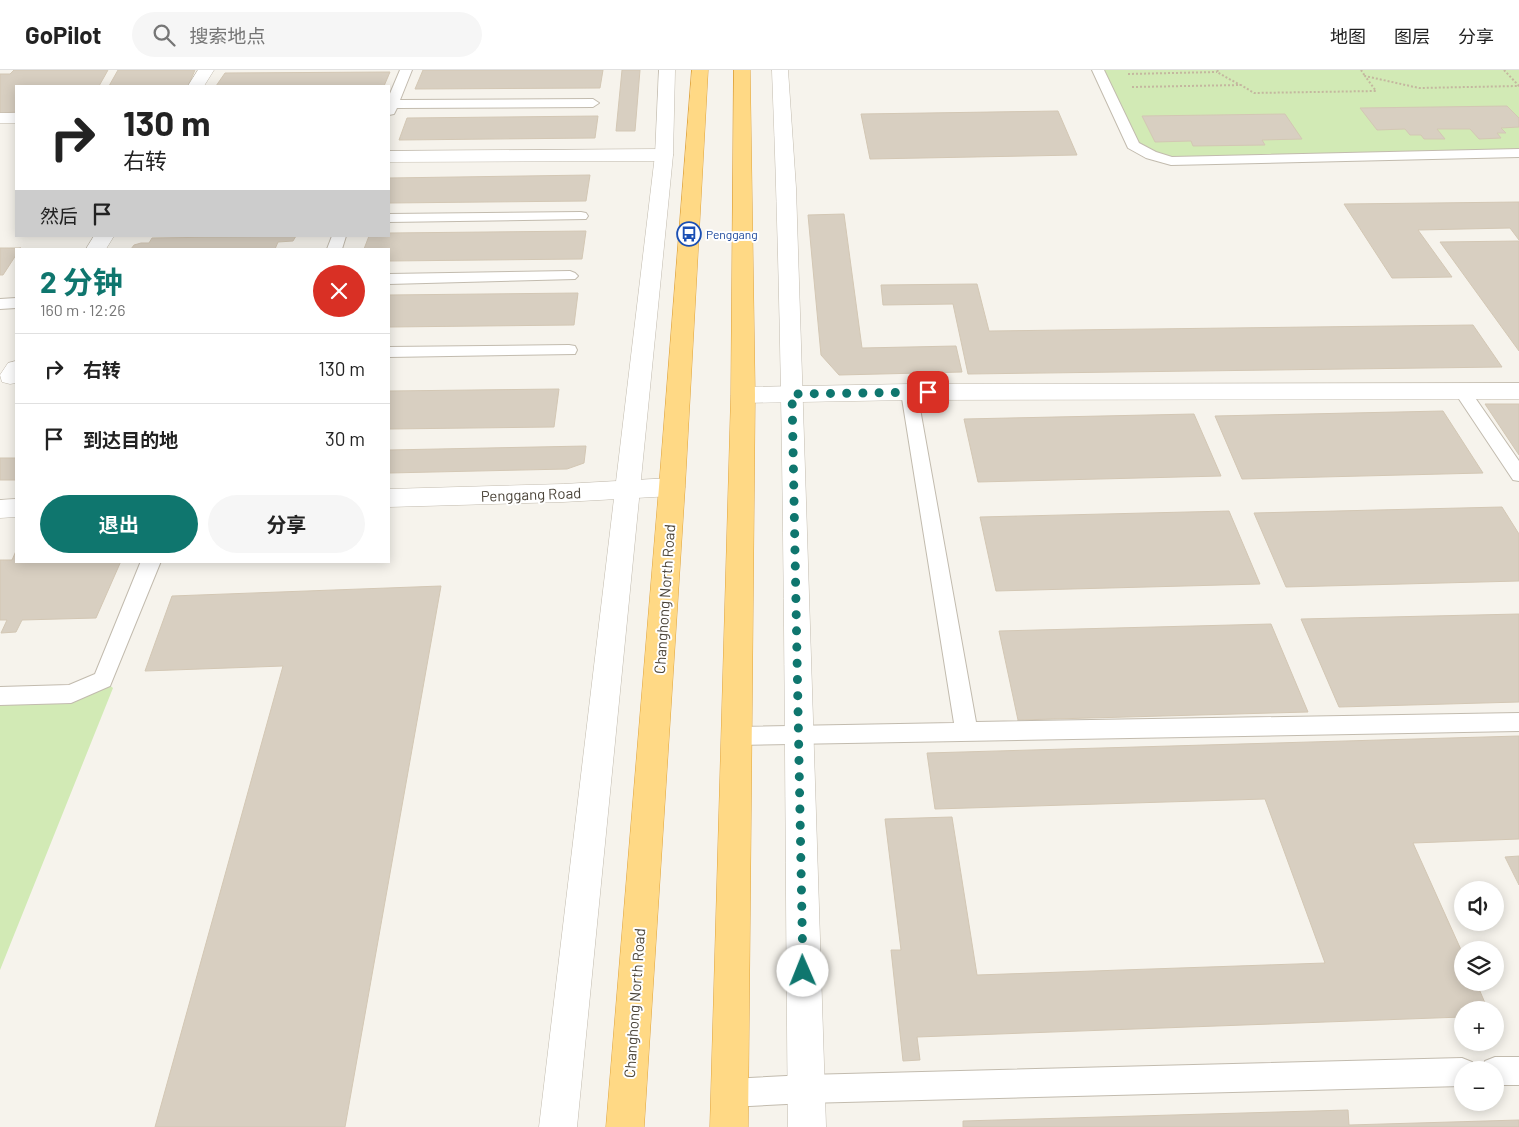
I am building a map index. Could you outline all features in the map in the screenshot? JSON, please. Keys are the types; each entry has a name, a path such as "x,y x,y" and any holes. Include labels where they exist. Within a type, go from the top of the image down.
{"highway":[{"name":"Changhong North Road","path":"625,1127 672,487 700,70"},
{"path":"729,1127 743,395 742,70"}],"street":[{"path":"197,85 206,70"},
{"path":"558,1127 664,155 667,70"},
{"path":"780,70 786,188 792,394 806,1127"},
{"path":"0,118 15,118"},
{"path":"390,157 664,155"},
{"path":"97,248 103,237"},
{"path":"743,395 909,392 1463,393 1519,391"},
{"name":"Penggang Road","path":"390,498 672,487"},
{"path":"0,509 15,508"}],"lane":[{"path":"406,70 390,107 593,103"},
{"path":"1101,77 1133,146 1151,156 1171,161 1519,153"},
{"path":"390,218 581,216"},
{"path":"390,279 570,276"},
{"path":"0,304 15,303"},
{"path":"390,352 570,350"},
{"path":"909,392 967,732"},
{"path":"1463,393 1519,476"},
{"path":"0,696 71,694 103,680 150,563"},
{"path":"736,736 1519,722"},
{"path":"1504,1072 1519,1071"},
{"path":"730,1093 806,1089 1454,1072"}],"path":[{"path":"1101,77 1218,71 1254,93 1376,91 1361,70"},
{"path":"1504,70 1519,86"},
{"path":"1365,76 1419,88 1519,86"},
{"path":"1101,77 1241,85"}],"green space":[{"path":"1099,70 1519,70 1519,153 1171,161 1133,145"},
{"path":"103,680 113,688 0,970 0,696"}],"building":[{"path":"14,70 108,70 100,85 15,85 15,112 0,113 0,74 10,74"},
{"path":"118,70 195,70 188,85 110,85"},
{"path":"423,70 603,70 600,88 415,89"},
{"path":"622,70 640,70 635,131 616,131"},
{"path":"390,72 384,85 217,85 225,73"},
{"path":"1507,106 1519,118 1519,127 1501,128 1506,133 1497,133 1501,138 1479,139 1470,129 1437,129 1445,139 1424,139 1421,135 1410,135 1405,129 1377,130 1360,108"},
{"path":"1058,111 1077,155 870,159 861,114"},
{"path":"1285,114 1302,139 1262,140 1265,145 1193,146 1191,141 1155,142 1142,116"},
{"path":"598,116 595,138 399,140 407,118"},
{"path":"590,175 586,201 390,203 390,178"},
{"path":"1519,202 1519,240 1510,228 1418,230 1452,277 1392,278 1344,204"},
{"path":"844,214 862,348 956,346 962,372 839,375 821,355 808,215"},
{"path":"586,231 582,259 390,261 390,248 364,248 369,237 390,237 390,233"},
{"path":"295,237 293,241 278,242 275,248 132,248 134,245 149,243 152,238"},
{"path":"1519,241 1519,351 1440,242"},
{"path":"0,248 15,248 15,257 3,275 0,275"},
{"path":"977,284 989,331 1473,325 1502,367 968,374 953,304 883,305 881,285"},
{"path":"578,293 574,325 390,327 390,295"},
{"path":"559,389 554,427 390,429 390,391"},
{"path":"1485,404 1519,404 1519,455"},
{"path":"1443,411 1483,473 1242,479 1215,416"},
{"path":"1194,414 1221,476 978,482 964,419"},
{"path":"586,446 584,463 567,469 390,473 390,450"},
{"path":"0,458 15,458 15,480 0,480"},
{"path":"1502,507 1519,534 1519,581 1286,587 1254,513"},
{"path":"1229,511 1260,584 996,591 980,517"},
{"path":"15,553 15,563 120,563 96,618 22,620 16,632 1,633 7,620 0,620 0,560 12,560"},
{"path":"441,586 345,1127 155,1127 283,666 145,671 172,596"},
{"path":"1519,614 1519,702 1339,707 1301,619"},
{"path":"1271,624 1308,712 1018,720 999,631"},
{"path":"1519,736 1519,839 1413,843 1457,941 1454,941 1454,991 1480,991 1484,1001 1454,1001 1454,1017 917,1037 920,1060 903,1061 891,950 901,950 885,819 952,817 977,975 1325,963 1265,799 935,809 927,753"},
{"path":"1519,856 1519,885 1505,857"},
{"path":"1348,1110 1349,1125 1519,1120 1519,1127 963,1127 963,1121"}],"place":[{"name":"Penggang","path":"689,234"}],"route":[{"path":"803,971 792,394 928,392"}]}
